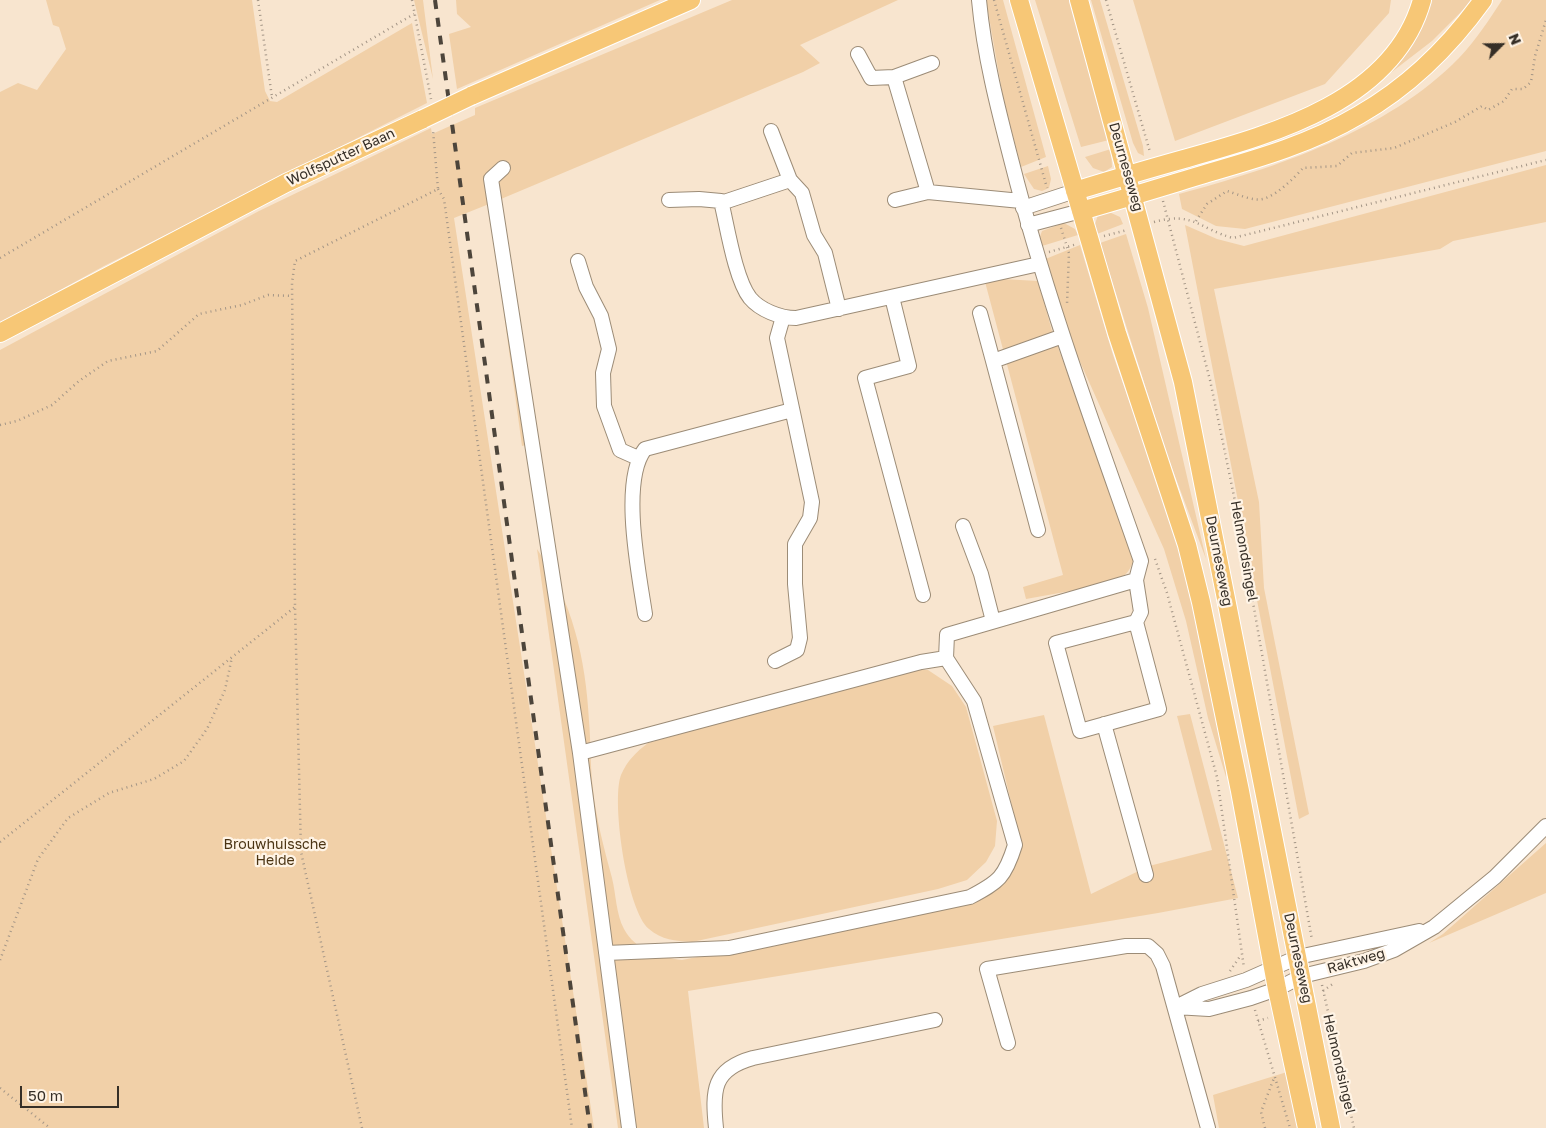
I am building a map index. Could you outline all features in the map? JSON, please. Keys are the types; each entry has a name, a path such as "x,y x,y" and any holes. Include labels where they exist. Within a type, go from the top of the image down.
{"main road":[{"name":"Wolfsputter Baan","path":"0,333 286,183 471,96 691,0"},
{"name":"Deurneseweg","path":"1019,0 1089,241 1187,545 1201,602 1240,791 1276,989 1307,1128"},
{"name":"Deurneseweg","path":"1079,0 1134,195 1183,382 1331,1128"},
{"path":"1075,191 1281,130 1329,106 1364,82 1392,58 1408,35 1422,0"},
{"path":"1081,211 1284,150 1322,135 1361,114 1417,73 1464,25 1483,0"}],"street":[{"path":"979,0 994,93 1028,226 1063,336 1141,561 1136,580 1141,612 1136,622 1159,709 1080,730 1056,643 1136,622"},
{"path":"858,54 871,78 894,77 932,63"},
{"path":"894,77 928,192"},
{"path":"771,132 790,180 802,193 814,235 826,254 840,308"},
{"path":"503,168 491,179 580,754 629,1128"},
{"path":"722,204 790,180"},
{"path":"895,200 928,192 1022,204 1051,199 1075,191"},
{"path":"669,200 721,200 746,289 757,304 783,317 796,318 892,297 1038,260"},
{"path":"1028,226 1081,211"},
{"path":"578,261 586,288 601,316 608,348 603,373 604,406 620,450 638,458"},
{"path":"892,297 909,366 865,378 923,595"},
{"path":"980,313 1038,530"},
{"path":"775,661 797,650 800,638 795,584 796,544 810,518 812,502 777,338 783,317"},
{"path":"993,360 1063,336"},
{"path":"645,614 636,554 633,490 638,458 645,448 792,410"},
{"path":"963,526 982,574 993,621"},
{"path":"606,953 729,948 970,898 995,884 1009,863 1015,845 974,701 946,658 947,635 1136,580"},
{"path":"580,754 921,662 946,658"},
{"path":"1104,724 1146,875"},
{"name":"Raktweg","path":"1276,989 1302,976 1364,961 1394,950 1434,928 1495,877 1546,826"},
{"name":"Raktweg","path":"1273,966 1298,957 1434,928"},
{"path":"1008,1043 987,969 1143,945 1154,950 1161,960 1176,1007 1208,1128"},
{"name":"Deurneseweg","path":"1176,1007 1202,994 1246,980 1273,966"},
{"name":"Deurneseweg","path":"1176,1007 1209,1009 1276,989"},
{"path":"716,1128 714,1093 723,1072 730,1066 753,1058 935,1020"}],"path":[{"path":"258,0 272,97"},
{"path":"412,0 430,85 429,115 438,189 444,200 572,1128"},
{"path":"994,0 1051,199"},
{"name":"Deurneseweg","path":"1106,0 1154,168"},
{"path":"0,258 414,14"},
{"path":"1196,221 1207,204 1227,191 1252,199 1265,199 1294,178 1303,168 1337,166 1352,153 1394,148 1455,122 1482,106 1488,110 1504,101 1512,89 1523,89 1531,82 1535,56 1546,20"},
{"path":"1038,260 1068,247 1168,218 1188,218 1221,235 1232,238 1546,160"},
{"name":"Helmondsingel","path":"1159,188 1210,380 1237,511 1312,938"},
{"path":"362,1128 301,852 295,607 292,296 295,261 438,189"},
{"path":"1057,217 1068,247 1067,310"},
{"path":"0,425 17,421 52,405 79,380 108,361 156,351 199,314 242,305 268,294 292,296"},
{"path":"1154,556 1167,593 1218,777 1225,847 1246,980"},
{"path":"0,842 295,607"},
{"path":"0,960 38,859 68,818 109,793 154,779 184,761 207,729 225,690 232,657"},
{"path":"1251,998 1290,1128"},
{"name":"Helmondsingel","path":"1325,999 1354,1128"},
{"path":"1265,1128 1260,1112 1274,1078"},
{"path":"0,1088 50,1128"}],"green space":[{"path":"46,0 252,0 265,91 270,101 277,102 412,23 427,103 104,266 0,323 0,92 18,83 37,90 66,49 59,27 53,25"},
{"path":"414,0 423,0 433,79"},
{"path":"456,0 660,0 457,89 449,34 471,27 457,14"},
{"name":"Brouwhuissche Heide","path":"732,0 898,0 800,45 820,63 803,72 501,199 537,442 522,446 489,204 454,218 594,1128 0,1128 0,350 259,211 431,128 432,134 475,115 475,108"},
{"path":"986,0 1003,0 1046,157 1021,167 1003,97"},
{"path":"1035,0 1069,0 1109,140 1081,147"},
{"path":"1091,0 1100,0 1143,146 1144,156 1138,153 1133,143"},
{"path":"1133,0 1391,0 1389,13 1325,84 1175,141"},
{"path":"1430,0 1473,0 1432,41 1380,81 1399,57"},
{"path":"1502,0 1546,0 1546,151 1245,229 1216,226 1182,209 1179,194 1291,159 1365,126 1399,106 1431,84 1459,58 1477,37"},
{"path":"1111,149 1112,167 1104,172 1093,168 1085,157"},
{"path":"1546,165 1546,222 1453,241 1440,249 1214,289 1259,502 1264,588 1309,814 1299,819 1185,225 1217,239 1244,246"},
{"path":"1048,166 1051,179 1049,188 1042,191 1034,189 1024,174"},
{"path":"1107,211 1120,217 1123,224 1097,234 1095,224 1098,215"},
{"path":"1064,223 1075,229 1078,235 1042,246 1039,239 1042,231"},
{"path":"1126,234 1148,308 1206,559 1166,452 1100,243"},
{"path":"1080,245 1113,355 1179,542 1195,610 1226,763 1226,777 1208,718 1186,621 1164,549 1068,335 1043,260"},
{"path":"984,278 1038,281 1052,331 1134,556 1131,567 1126,574 1109,584 1026,599 1023,587 1063,575"},
{"path":"537,549 549,568 568,609 585,675 594,800 619,917 629,936 641,947 649,951 665,957 682,960 973,902 994,886 1019,836 993,726 1044,715 1091,894 1149,866 1212,850 1177,716 1190,714 1238,898 688,991 704,1128 618,1128"},
{"path":"908,670 928,670 952,686 966,707 997,821 995,846 986,862 967,880 938,889 692,942 659,936 649,929 641,918 628,879 623,855 618,808 618,788 621,775 626,765 636,753 648,743"},
{"path":"1546,843 1546,893 1429,943 1443,934"},
{"path":"1287,1072 1303,1128 1219,1128 1213,1095"}],"railway":[{"path":"435,0 590,1128"}]}
